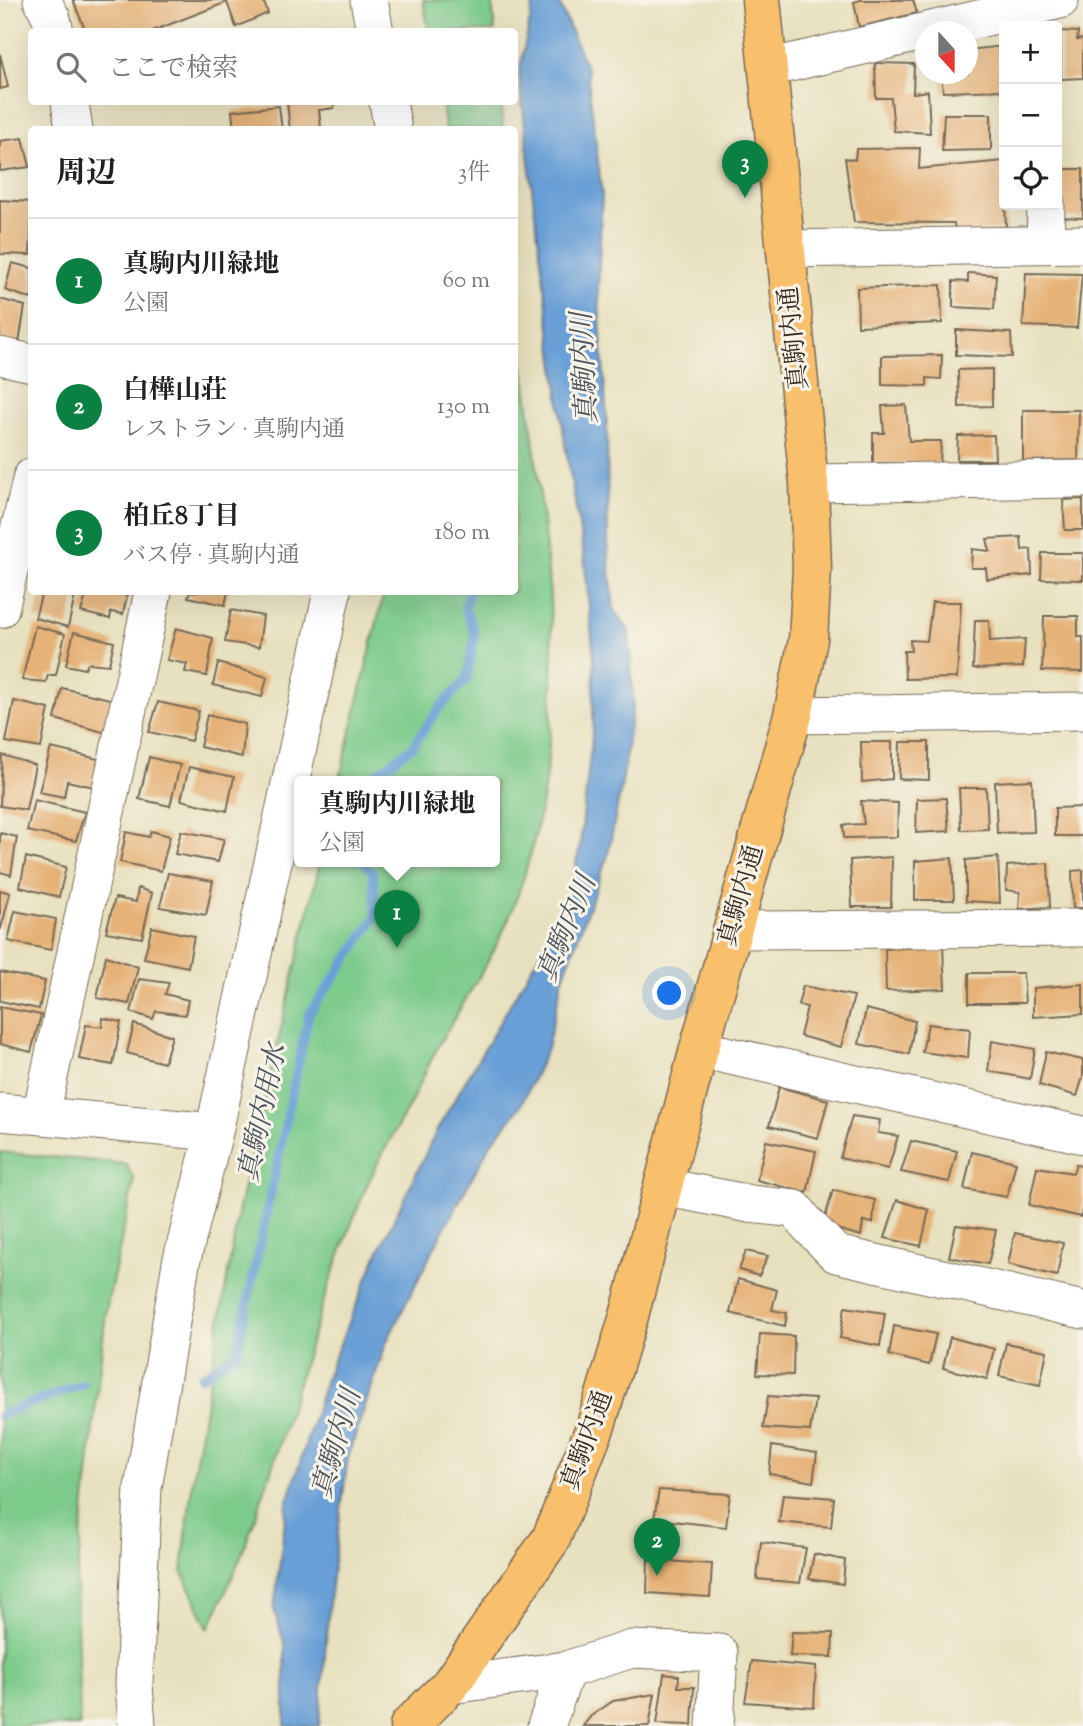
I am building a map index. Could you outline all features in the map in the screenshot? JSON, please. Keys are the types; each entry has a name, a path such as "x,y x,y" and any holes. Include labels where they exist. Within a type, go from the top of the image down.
{"highway":[{"name":"真駒内通","path":"409,1726 450,1685 551,1539 596,1426 793,715 808,640 812,569 809,482 761,0"}],"street":[{"path":"42,0 54,28"},
{"path":"369,0 374,28"},
{"path":"768,68 1053,10"},
{"path":"70,105 73,126"},
{"path":"389,105 392,126"},
{"path":"1045,244 1046,210"},
{"path":"786,249 1083,244"},
{"path":"0,356 28,362"},
{"path":"809,482 1083,479"},
{"path":"0,609 28,494"},
{"path":"41,1115 152,595"},
{"path":"137,1726 134,1684 143,1488 181,1263 214,1132 331,595"},
{"path":"793,715 1083,711"},
{"path":"733,930 1083,928"},
{"path":"699,1049 1083,1135"},
{"path":"0,1112 214,1132"},
{"path":"664,1187 750,1204 795,1209 836,1254 1083,1310"},
{"path":"450,1685 566,1670 632,1649 719,1653 715,1726"},
{"path":"545,1726 566,1670"}],"green space":[{"path":"423,0 492,0 495,28 428,28"},
{"path":"442,105 501,105 503,126 445,126"},
{"path":"518,317 544,527 550,607 552,686 547,764 534,841 503,931 438,1047 361,1200 325,1297 248,1537 208,1629 182,1571 192,1484 239,1208 319,867 500,867 500,776 340,776 383,595 518,595"},
{"path":"0,1152 126,1164 134,1180 106,1311 76,1584 80,1726 0,1726"}],"water":[{"name":"真駒内川","path":"534,0 558,0 587,69 602,194 598,287 607,420 608,552 614,610 629,630 633,703 623,777 608,855 562,981 547,1049 520,1107 490,1145 387,1341 348,1457 330,1593 319,1726 285,1726 285,1646 274,1609 287,1504 327,1375 377,1255 437,1130 565,910 580,846 593,727 594,659 584,555 565,444 519,74"}],"building":[{"path":"73,0 263,0 268,13 236,27 227,2 160,28 84,28"},
{"path":"913,0 917,13 859,27 854,2"},
{"path":"1062,31 1078,32 1077,40 1083,39 1083,78 1062,79"},
{"path":"999,47 999,90 943,92 942,84 978,84 978,49"},
{"path":"0,54 8,87 0,89"},
{"path":"875,63 914,64 913,93 928,91 930,133 894,131 891,98 876,98"},
{"path":"287,105 334,105 334,108 319,110 321,126 290,126"},
{"path":"279,106 282,126 234,126 232,111"},
{"path":"944,114 991,114 991,150 942,151"},
{"path":"23,138 28,167 0,171 0,141"},
{"path":"920,148 919,169 999,161 999,210 1005,210 1006,230 955,232 954,223 854,222 845,158 855,160 856,149"},
{"path":"1062,169 1083,169 1083,218 1059,217 1059,210 1062,210"},
{"path":"0,200 28,202 28,255 0,254"},
{"path":"12,263 28,267 28,298 5,290"},
{"path":"968,273 996,275 994,309 953,307 953,281 968,282"},
{"path":"1026,273 1082,274 1077,328 1023,326"},
{"path":"941,285 942,323 858,326 857,288"},
{"path":"0,299 25,306 19,343 0,339"},
{"path":"956,330 1011,333 1012,357 956,355"},
{"path":"942,355 941,379 927,378 927,386 882,385 882,356"},
{"path":"992,369 992,406 959,407 958,370"},
{"path":"906,405 909,441 941,441 940,463 873,463 873,433 884,433 882,406"},
{"path":"1023,410 1079,410 1078,460 1023,461"},
{"path":"994,435 995,460 957,460 958,436"},
{"path":"1083,499 1083,530 1065,530 1063,500"},
{"path":"1021,537 1022,550 1031,549 1032,575 987,579 986,568 971,568 972,549 990,551 987,539"},
{"path":"1042,553 1083,553 1083,580 1041,579"},
{"path":"41,595 75,595 68,627 35,618"},
{"path":"86,595 127,596 123,614 111,612 110,619 81,612"},
{"path":"189,595 227,595 225,605 188,597"},
{"path":"932,602 961,602 957,678 905,679 904,651 911,651 910,640 927,641"},
{"path":"231,610 263,616 259,647 225,642"},
{"path":"1044,616 1078,616 1078,637 1083,637 1083,672 1042,671"},
{"path":"975,620 989,620 990,641 1025,639 1023,667 973,669"},
{"path":"35,626 65,634 56,675 48,675 46,682 22,680"},
{"path":"176,628 213,638 207,676 185,672 187,664 167,660"},
{"path":"74,632 114,642 109,665 88,663 85,669 66,665"},
{"path":"218,663 267,677 262,697 213,685"},
{"path":"62,688 114,700 107,733 55,719"},
{"path":"14,701 49,709 41,748 6,742"},
{"path":"158,702 199,711 191,741 149,732"},
{"path":"207,715 245,724 242,757 200,747"},
{"path":"861,742 892,742 892,779 862,782"},
{"path":"900,742 929,742 929,780 899,779"},
{"path":"51,748 98,759 94,787 67,781 64,797 39,792"},
{"path":"2,755 35,765 26,810 0,806"},
{"path":"149,757 180,765 170,806 139,799"},
{"path":"189,767 234,777 227,811 181,800"},
{"path":"1032,780 1034,832 997,833 995,782"},
{"path":"959,788 986,788 988,829 961,830"},
{"path":"946,798 949,831 916,833 917,799"},
{"path":"34,800 85,812 76,841 27,831"},
{"path":"861,801 898,803 897,837 844,838 843,825 864,824"},
{"path":"1083,807 1083,836 1055,836 1055,808"},
{"path":"151,831 170,836 161,871 120,862 126,832 149,837"},
{"path":"181,831 224,839 218,862 175,854"},
{"path":"0,833 17,837 11,875 0,872"},
{"path":"26,857 66,867 59,897 20,887"},
{"path":"892,857 891,907 852,907 850,860"},
{"path":"998,857 1000,903 966,901 966,860"},
{"path":"952,858 954,900 915,900 915,861"},
{"path":"1048,863 1050,907 1019,909 1020,892 1006,890 1007,866"},
{"path":"1083,870 1083,908 1073,908 1072,871"},
{"path":"168,873 213,881 206,915 160,907"},
{"path":"138,888 152,893 142,938 106,932 115,898 136,902"},
{"path":"0,890 10,893 1,929 0,929"},
{"path":"15,911 56,919 51,950 8,941"},
{"path":"152,927 194,936 188,967 144,958"},
{"path":"943,946 945,989 886,991 885,949"},
{"path":"106,956 138,967 129,1004 97,998"},
{"path":"0,972 45,981 39,1009 0,1001"},
{"path":"969,973 1023,973 1025,1003 969,1003"},
{"path":"139,979 169,983 165,994 188,1000 185,1015 156,1011 153,1019 131,1012"},
{"path":"1083,984 1083,1014 1033,1017 1033,988"},
{"path":"803,986 854,996 841,1047 800,1036 807,1007 798,1005"},
{"path":"0,1007 41,1015 31,1052 0,1044"},
{"path":"866,1009 915,1021 909,1054 859,1044"},
{"path":"103,1018 121,1022 113,1065 79,1059 86,1025 102,1027"},
{"path":"134,1024 172,1036 164,1063 127,1053"},
{"path":"928,1024 970,1029 968,1058 922,1052"},
{"path":"992,1041 1035,1049 1030,1079 988,1071"},
{"path":"1046,1052 1083,1060 1083,1077 1077,1096 1039,1085"},
{"path":"779,1087 828,1100 818,1138 769,1126"},
{"path":"852,1116 880,1120 878,1133 898,1136 888,1169 840,1158"},
{"path":"766,1141 816,1151 807,1193 757,1180"},
{"path":"911,1141 957,1151 949,1182 901,1172"},
{"path":"972,1152 1016,1162 1007,1197 964,1189"},
{"path":"1076,1164 1083,1168 1081,1217 1029,1205 1037,1167 1073,1173"},
{"path":"833,1190 875,1200 873,1223 863,1221 861,1236 823,1225"},
{"path":"897,1200 929,1210 921,1246 885,1238"},
{"path":"956,1225 996,1230 988,1264 949,1257"},
{"path":"1015,1233 1063,1243 1057,1276 1008,1264"},
{"path":"746,1251 768,1256 759,1276 739,1270"},
{"path":"738,1279 777,1290 772,1310 787,1313 785,1326 730,1313"},
{"path":"845,1307 885,1313 880,1346 840,1338"},
{"path":"894,1326 936,1334 929,1365 889,1355"},
{"path":"760,1334 794,1336 793,1375 757,1374"},
{"path":"950,1337 994,1349 987,1379 943,1368"},
{"path":"1006,1343 1047,1351 1040,1385 999,1376"},
{"path":"768,1396 815,1399 810,1431 763,1428"},
{"path":"772,1446 817,1453 813,1482 769,1474"},
{"path":"659,1490 730,1494 726,1527 654,1519"},
{"path":"783,1494 834,1498 831,1527 779,1522"},
{"path":"761,1542 806,1548 800,1583 757,1579"},
{"path":"814,1554 845,1560 843,1584 809,1579"},
{"path":"648,1560 712,1564 710,1597 647,1593"},
{"path":"792,1632 833,1633 832,1657 790,1656"},
{"path":"752,1661 816,1667 814,1707 745,1702"},
{"path":"664,1674 679,1676 678,1687 694,1687 692,1725 657,1724"},
{"path":"655,1694 649,1726 583,1726 591,1716 613,1701"}],"waterway":[{"name":"真駒内用水","path":"373,776 412,747 441,706 467,679 475,634 465,608 468,595"},
{"name":"真駒内用水","path":"201,1377 237,1352 309,1014 376,917 373,873 368,867"},
{"name":"真駒内用水","path":"0,1415 83,1384"}],"place":[{"name":"柏丘8丁目","path":"745,198"},
{"name":"真駒内川緑地","path":"397,948"},
{"name":"白樺山荘","path":"657,1576"}]}
